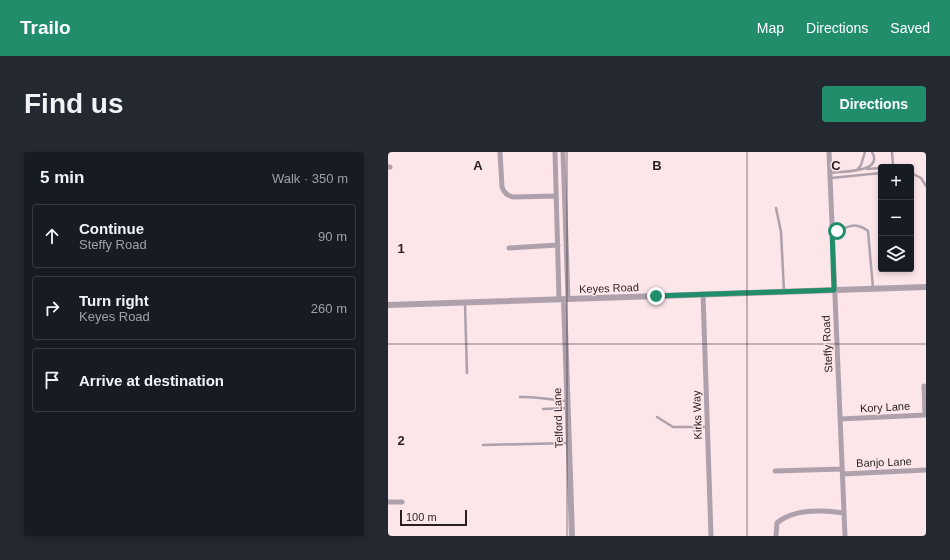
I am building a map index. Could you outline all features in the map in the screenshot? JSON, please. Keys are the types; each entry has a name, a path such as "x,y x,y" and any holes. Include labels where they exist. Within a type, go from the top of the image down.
{"street":[{"path":"500,152 503,192 513,198 556,196"},
{"name":"Telford Lane","path":"555,152 558,245 564,299"},
{"name":"Telford Lane","path":"563,152 564,299 572,536"},
{"name":"Steffy Road","path":"829,152 845,536"},
{"path":"509,248 558,245"},
{"name":"Keyes Road","path":"388,305 926,287"},
{"name":"Kirks Way","path":"703,294 711,536"},
{"name":"Kory Lane","path":"840,419 925,415 924,386"},
{"name":"Banjo Lane","path":"775,471 843,472 926,470"},
{"path":"388,502 402,502"},
{"path":"776,536 777,523 782,518 809,512 844,513"}],"lane":[{"path":"857,170 861,165 865,152"},
{"path":"866,169 873,163 874,155 872,152"},
{"path":"892,152 893,164"},
{"path":"830,175 878,168"},
{"path":"830,175 878,173"},
{"path":"914,174 921,178 926,186"},
{"path":"776,208 781,232 784,292"},
{"path":"832,231 846,226 855,225 862,226 868,231 873,289"},
{"path":"465,303 467,373"},
{"path":"520,398 532,396 544,399 568,401"},
{"path":"543,409 568,408"},
{"path":"657,417 673,428 708,427"},
{"path":"483,445 569,443"}],"route":[{"path":"656,296 834,290 832,231 837,231"}]}
